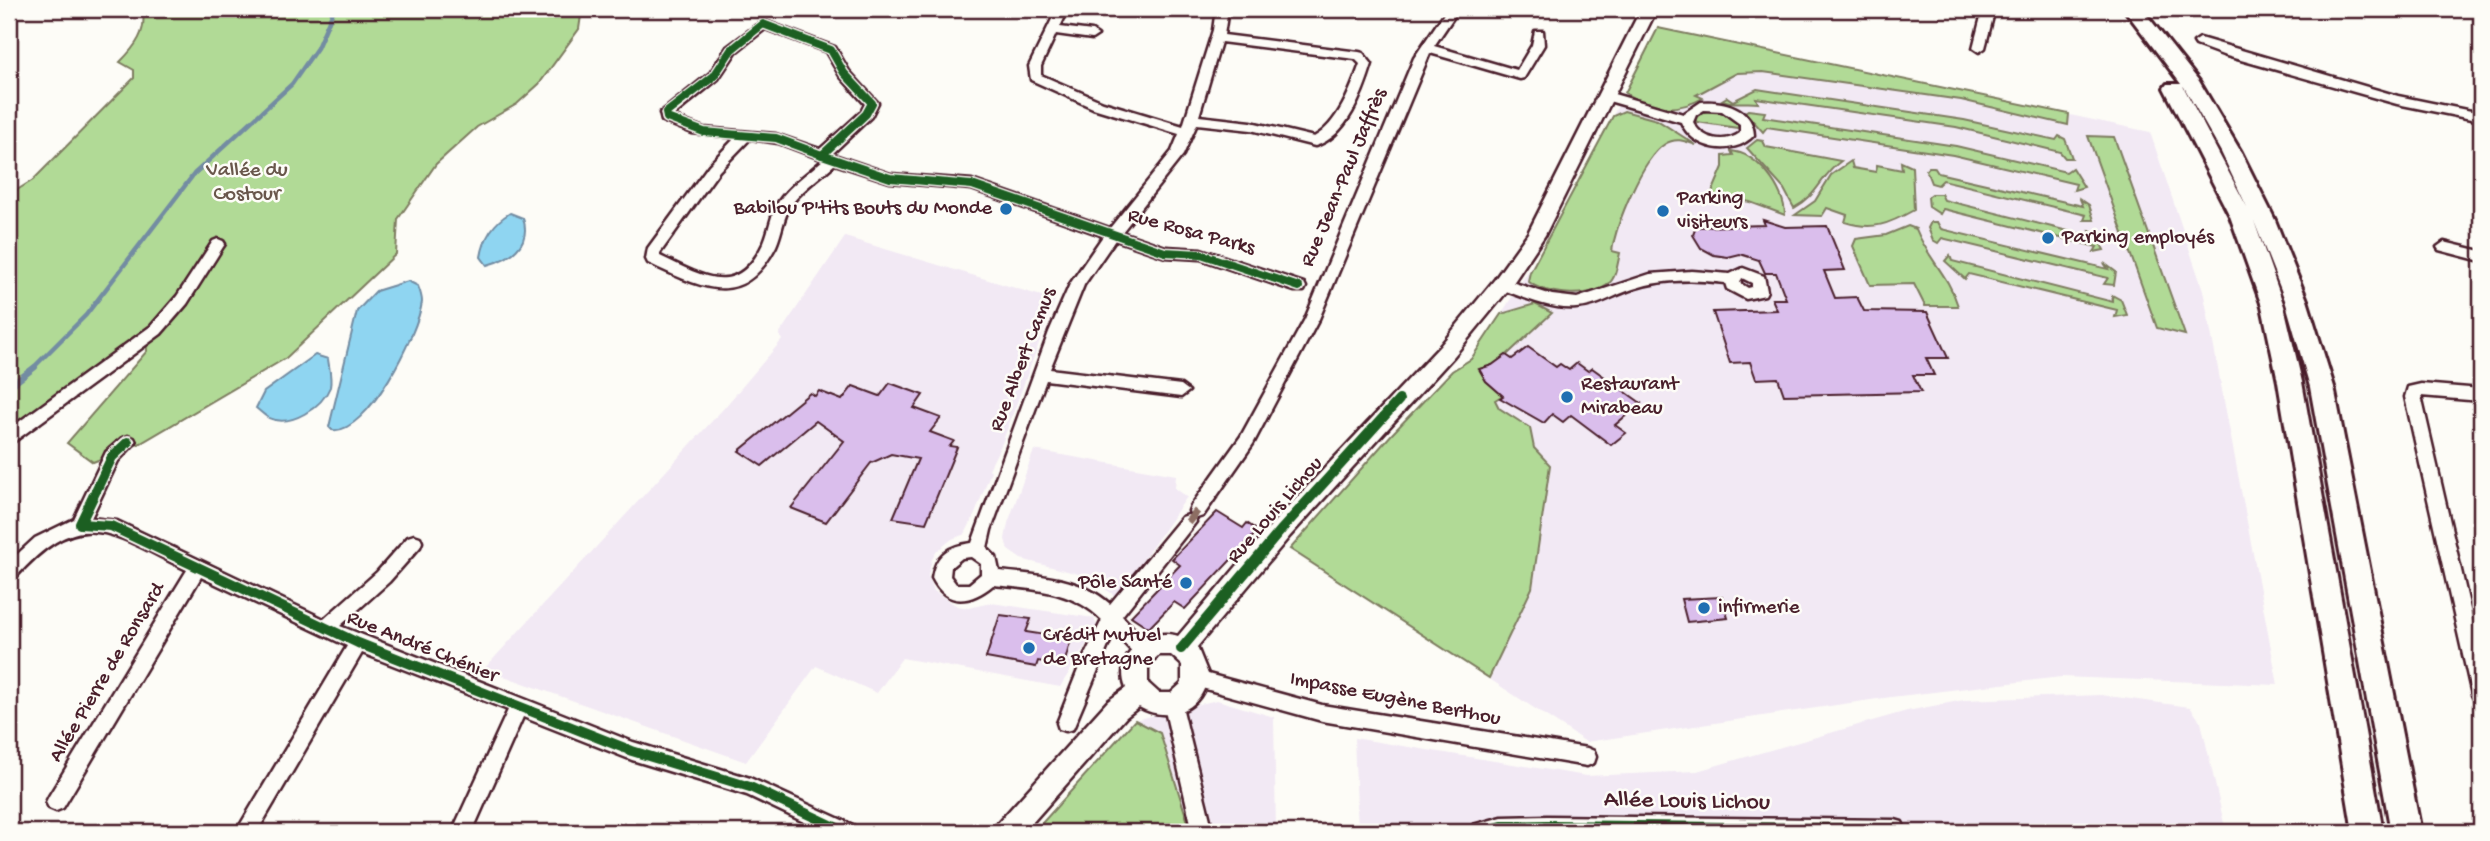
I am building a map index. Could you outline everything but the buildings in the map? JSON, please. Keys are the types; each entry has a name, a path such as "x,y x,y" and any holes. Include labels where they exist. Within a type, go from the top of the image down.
{"highway":[{"path":"2115,9 2175,89 2209,150 2241,216 2273,306 2292,396 2368,832"},
{"path":"2133,9 2192,85 2231,152 2264,220 2296,300 2322,387 2406,832"}],"main road":[{"name":"Rue Louis Lichou","path":"1181,649 1282,529 1447,351 1502,284 1536,235 1650,9"},
{"path":"1160,645 1181,649 1193,658 1197,679 1188,694 1172,702 1160,702 1139,692 1134,684 1133,667 1144,652 1160,645"},
{"path":"1007,832 1117,709 1139,692"}],"street":[{"name":"Rue Albert Camus","path":"978,552 983,530 1077,284 1112,234 1178,152 1217,38 1222,9"},
{"name":"Rue Jean-Paul Jaffrès","path":"1066,723 1089,665 1121,603 1192,516 1247,440 1311,319 1427,48 1453,9"},
{"path":"1979,48 1989,9"},
{"path":"1061,12 1035,66 1035,78 1098,105 1189,125 1251,125 1306,142 1319,141 1326,136 1360,87 1366,64 1359,56 1217,38"},
{"name":"Rue Rosa Parks","path":"828,156 866,114 872,103 844,73 831,50 763,24 731,50 714,76 666,113 667,118 676,125 706,135 769,136 890,178 972,185 1165,252 1201,254 1299,287"},
{"path":"1052,30 1091,35"},
{"path":"1427,48 1520,75 1538,45 1539,34"},
{"path":"2200,42 2397,100 2481,117"},
{"path":"1607,96 1686,119"},
{"path":"745,136 714,168 653,253 653,259 715,286 729,287 741,280 768,248 785,204 828,156"},
{"path":"9,437 142,341 167,319 218,244"},
{"path":"2444,247 2481,256"},
{"path":"1502,284 1546,299 1570,303 1599,300 1623,287 1663,278 1732,279"},
{"path":"1041,374 1181,391"},
{"path":"2481,395 2413,391 2481,695"},
{"path":"9,573 31,547 61,530 80,524 112,457 128,442"},
{"name":"Rue André Chénier","path":"80,524 111,526 358,642 632,751 750,787 846,832"},
{"name":"Rue André Chénier","path":"326,628 383,578 414,542"},
{"path":"958,552 978,552 990,562 990,577 983,586 967,593 952,591 942,582 941,570 947,559 958,552"},
{"name":"Allée Pierre de Ronsard","path":"56,802 198,567"},
{"path":"990,577 1068,590 1098,606 1144,652"},
{"path":"246,832 358,642"},
{"name":"Impasse Eugène Berthou","path":"1197,679 1322,713 1587,757"},
{"path":"1172,702 1203,832"},
{"path":"462,832 519,706"},
{"name":"Allée Louis Lichou","path":"1480,832 1502,826 1546,825 1682,830 1895,829"}],"shaded area":[{"path":"1658,28 2150,132 2203,290 2278,685 2061,677 1891,697 1586,742 1290,549 1392,434 1452,371 1471,359 1485,340 1552,233"},
{"name":"Crédit Mutuel de Bretagne","path":"845,237 1055,300 1002,443 989,469 991,471 975,514 965,534 952,539 937,551 928,576 934,591 957,606 968,608 991,603 1094,618 1097,627 1060,687 902,658 877,693 816,666 746,762 484,669 724,408 782,340 779,334"},
{"name":"Crédit Mutuel de Bretagne","path":"1034,450 1176,475 1175,488 1187,497 1117,597 1086,576 1021,559 1008,550 1005,539 1008,523"},
{"path":"2101,695 2190,707 2201,722 2226,832 1358,832 1354,738 1586,776 1697,771 1907,711 1964,700"},
{"name":"Crédit Mutuel de Bretagne","path":"1217,700 1274,717 1276,832 1034,832 1135,720"}],"green space":[{"name":"Vallée du Costour","path":"142,9 511,9 513,16 540,9 582,9 579,29 539,84 517,104 477,127 436,164 398,219 396,254 286,358 141,443 93,462 67,443 147,351 146,335 9,432 9,195 33,180 134,78 134,70 120,62 142,31"},
{"path":"1658,28 2069,114 2068,125 1961,100 1763,72 1737,73 1696,95 1703,98 1693,103 1664,108 1654,106 1625,93"},
{"path":"1757,89 1964,120 2056,140 2059,136 2065,139 2072,158 2065,158 2060,152 1956,127 1756,98 1758,103 1731,102 1722,100 1727,97 1733,101"},
{"path":"1715,110 1730,115 1738,122 1738,128 1697,122 1694,118 1706,111"},
{"path":"1624,111 1657,120 1696,145 1680,140 1665,144 1656,152 1639,177 1619,225 1612,251 1620,253 1612,280 1596,291 1584,293 1558,293 1535,286 1528,281 1530,272 1613,116"},
{"path":"1745,112 1765,112 1763,117 1956,146 2066,172 2072,168 2084,187 2074,190 2076,184 1953,155 1767,127 1763,132"},
{"path":"2088,136 2114,137 2185,335 2157,328"},
{"path":"1757,140 1763,141 1766,147 1841,161 1809,197 1794,208 1784,189 1747,148"},
{"path":"1731,151 1750,158 1768,174 1780,194 1785,215 1750,202 1711,195 1723,167 1723,156 1733,155"},
{"path":"1851,161 1853,168 1876,172 1877,165 1902,170 1901,162 1912,167 1914,210 1897,219 1873,226 1845,222 1847,215 1827,208 1822,216 1795,215 1815,201 1831,175"},
{"path":"1934,167 1938,173 2083,206 2080,199 2089,205 2094,220 2084,220 2086,215 1943,180 1938,185 1931,183 1926,170"},
{"path":"1941,194 1944,200 2092,237 2090,231 2095,232 2104,250 2094,252 2097,247 1943,209 1940,214 1929,207 1928,197"},
{"path":"1931,222 1937,222 1941,229 2108,269 2104,263 2116,272 2114,285 2104,284 2108,278 1942,238 1938,243 1933,240 1928,228"},
{"path":"1908,226 1916,229 1949,285 1958,306 1925,306 1914,284 1870,285 1853,246 1856,239 1886,235"},
{"path":"1950,255 1952,261 2113,302 2112,295 2121,300 2127,315 2115,317 2117,310 1969,274 1965,279 1945,261"},
{"path":"1535,304 1552,313 1496,365 1480,369 1486,381 1503,395 1495,400 1499,408 1530,428 1534,448 1550,465 1532,588 1489,678 1290,549 1452,371 1471,359 1501,314"},
{"path":"1135,720 1160,733 1191,832 1034,832"}],"water":[{"path":"510,213 523,218 525,228 521,244 510,255 487,265 481,257 487,237 494,226"},
{"path":"408,281 418,286 422,302 401,358 389,380 360,417 346,427 332,430 329,427 357,311 376,291"},
{"path":"315,355 328,359 331,380 330,387 320,402 305,414 287,420 267,417 256,408 264,392"}],"waterway":[{"path":"33,368 86,315 194,174 292,84 317,48 334,9"},
{"path":"9,387 35,367"}],"marked path":[{"path":"1188,522 1197,511"}],"cycle path":[{"path":"822,155 770,137 692,129 667,118 666,113 714,76 731,50 763,24 831,50 844,73 872,103 866,114 822,155 890,178 972,185 1165,252 1201,254 1299,287"},
{"path":"1181,649 1282,529 1399,400"},
{"path":"128,442 112,457 80,524 111,526 358,643 632,751 750,787 846,832"},
{"path":"1480,832 1502,826 1547,825 1895,829"}],"place":[{"name":"Babilou P'tits Bouts du Monde","path":"1006,209"},
{"name":"Parking visiteurs","path":"1663,211"},
{"name":"Parking employés","path":"2048,238"},
{"name":"Restaurant Mirabeau","path":"1567,397"},
{"name":"Pôle Santé","path":"1186,583"},
{"name":"infirmerie","path":"1704,608"},
{"name":"Crédit Mutuel de Bretagne","path":"1029,648"}]}
